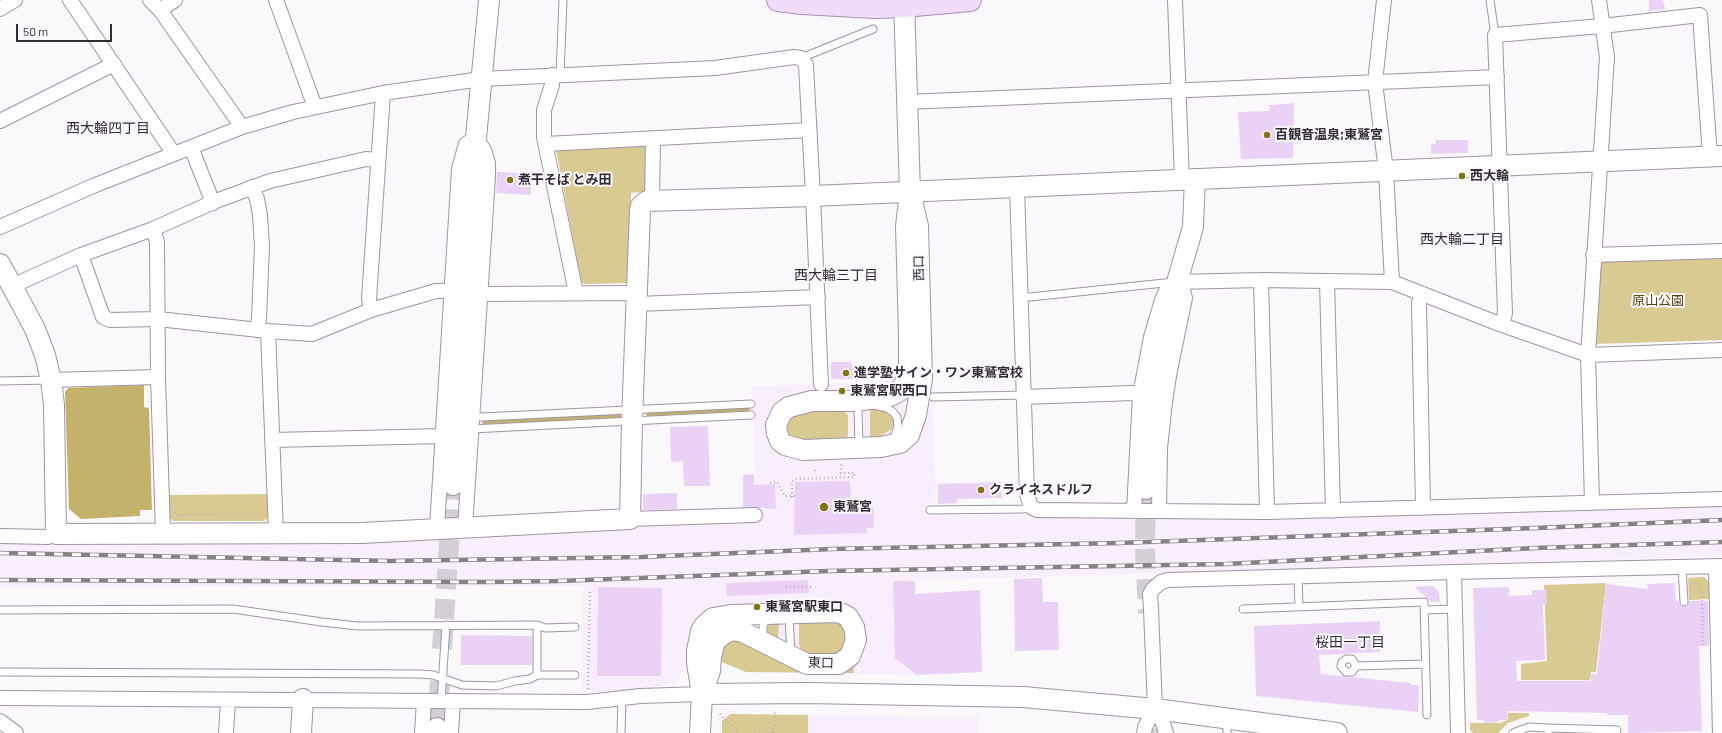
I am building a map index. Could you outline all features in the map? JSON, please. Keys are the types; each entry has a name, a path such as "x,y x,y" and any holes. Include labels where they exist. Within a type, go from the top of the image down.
{"main road":[{"path":"778,0 802,3 861,6 970,0"}],"street":[{"path":"0,8 16,0"},
{"path":"70,0 174,154"},
{"path":"175,0 155,5 242,127"},
{"path":"276,0 316,107"},
{"path":"453,485 476,138 489,0"},
{"path":"1146,490 1146,452 1153,388 1160,345 1176,282 1193,227 1179,90 1175,0"},
{"path":"1384,0 1375,82 1386,171 1392,282"},
{"path":"1592,503 1588,355 1593,255 1607,57 1599,0"},
{"path":"904,3 910,192"},
{"path":"630,519 632,415 640,210 643,203 652,201 910,192 1188,180 1500,166 1600,161 1716,156 1700,15 1602,26 1495,35 1497,77 1500,166 1505,313 1502,325"},
{"path":"0,227 93,186 242,127 316,107 383,93 481,79 715,68 794,57 801,58 806,65 821,384"},
{"path":"0,121 114,64"},
{"path":"556,75 544,110 543,120 546,144 576,293"},
{"path":"906,102 1497,77"},
{"path":"371,310 369,299 383,93"},
{"path":"546,144 809,130"},
{"path":"437,528 453,291 459,169 466,144 476,138"},
{"path":"465,527 488,177 488,163 484,150 476,138"},
{"path":"652,201 653,138"},
{"path":"191,147 213,203"},
{"path":"12,286 81,255 153,229 252,188 270,182 366,159 378,160"},
{"path":"1017,187 1027,494 1031,507 1037,510 1267,512 1333,511 1722,499"},
{"path":"252,188 257,199 260,215 262,246 259,318 263,330 272,440 276,533"},
{"name":"西口","path":"910,192 918,226 922,379 916,414 909,435 900,443 892,446 803,450 793,448 780,441 776,425 782,412 789,407 799,403 812,401 855,401 894,394 903,386 909,375 910,344 906,226 910,192"},
{"path":"153,229 157,242 158,377 163,533"},
{"path":"1593,255 1722,251"},
{"path":"81,255 103,317 110,320 158,319 312,334 318,333 371,310 436,291 453,291"},
{"path":"0,264 35,329 45,355 51,380 54,405 56,534"},
{"path":"1261,280 1267,512"},
{"path":"1134,511 1140,396 1151,337 1162,300 1166,291 1176,282 1261,280 1392,282 1502,325 1588,355 1722,350"},
{"path":"1327,281 1333,511"},
{"path":"1159,511 1160,448 1165,402 1185,298 1184,291 1176,282"},
{"path":"480,294 576,293 637,299 818,297"},
{"path":"1421,293 1419,303 1423,508"},
{"path":"51,380 158,377"},
{"path":"1023,396 1133,393 1140,396"},
{"path":"272,440 443,436"},
{"path":"0,536 48,537 56,534 163,533 362,533 630,519 755,515"},
{"path":"1166,733 1161,717 1155,709 1150,594 1156,586 1168,580 1719,566 1720,733"},
{"path":"1454,572 1458,733"},
{"name":"東口","path":"836,612 843,614 851,621 855,634 854,646 850,656 839,664 807,664 738,631 732,630 720,636 716,640 713,648 710,671 702,694 697,663 699,639 704,626 713,618 721,616 836,612"},
{"path":"0,698 588,702 664,694 806,693 1016,696 1155,709 1227,726 1337,733"},
{"path":"700,733 702,694"},
{"path":"301,733 303,699"},
{"path":"226,733 228,700"},
{"path":"424,701 437,732"},
{"path":"437,732 447,702"},
{"path":"1144,733 1150,717 1155,709"},
{"path":"0,721 16,733"}],"lane":[{"path":"556,75 563,0"},
{"path":"1490,0 1495,35"},
{"path":"801,58 873,29"},
{"path":"1020,296 1030,297 1157,282 1176,282"},
{"path":"0,381 51,380"},
{"path":"933,397 1023,396"},
{"path":"855,401 887,408 894,412 898,421 898,426 892,446"},
{"path":"855,401 858,408 859,448"},
{"path":"472,422 632,415 751,404"},
{"path":"472,422 490,417 751,415"},
{"path":"930,510 1023,509 1031,507"},
{"path":"1682,566 1684,602"},
{"path":"1298,577 1299,606"},
{"path":"1243,609 1424,602 1427,715"},
{"path":"0,610 233,609 357,626 537,625 545,628 575,628"},
{"path":"1424,610 1455,609"},
{"path":"764,643 762,633 765,621 779,614 792,657"},
{"path":"446,625 443,678 447,702"},
{"path":"537,625 537,675"},
{"path":"1356,666 1425,664"},
{"path":"0,672 421,674 443,678 462,685 496,686 515,681 530,680 537,675 575,675"},
{"path":"621,733 622,698"},
{"path":"1513,733 1529,727 1548,730 1617,730"}],"path":[{"path":"770,483 777,482 785,496 793,496 792,482 795,479 854,476 855,473 841,473 841,464"},
{"path":"168,511 175,512 178,515 275,512"},
{"path":"1683,581 1693,582 1701,589 1703,645"},
{"path":"786,588 812,587"},
{"path":"588,702 590,591"},
{"path":"754,733 760,731 772,733 775,724 775,711"},
{"path":"720,714 739,733"}],"shaded area":[{"path":"928,229 936,505 926,504 927,516 1030,514 1258,517 1722,507 1722,556 894,581 895,658 917,675 746,672 719,661 692,662 673,684 600,694 581,694 583,586 0,587 0,542 389,541 755,519 754,418 751,418 751,386 885,382 901,365"},
{"path":"144,385 144,407 149,408 152,510 140,510 140,516 81,519 69,509 65,392 68,388"},
{"path":"808,715 978,716 978,733 808,733"}],"green space":[{"path":"641,145 648,150 648,188 643,192 631,193 629,281 627,283 584,284 581,282 556,149"},
{"name":"原山公園","path":"1722,258 1722,340 1595,344 1598,266 1602,261"},
{"path":"840,409 848,415 848,436 845,439 807,441 793,438 788,433 788,423 795,414 802,411"},
{"path":"870,409 877,409 890,414 894,421 892,429 879,437 870,438"},
{"path":"269,494 270,516 264,521 173,521 169,517 168,495"},
{"path":"1704,577 1710,583 1710,599 1689,600 1688,578"},
{"path":"1606,583 1596,672 1591,672 1590,680 1521,680 1521,664 1547,661 1544,585"},
{"path":"833,619 843,625 847,635 840,654 811,657 802,652 799,644 799,620"},
{"path":"771,622 779,622 778,642 767,633 768,625"},
{"path":"739,639 853,664 854,673 746,672 719,661 722,648 729,641"},
{"path":"1508,713 1529,713 1529,716 1508,723 1498,733 1473,733 1470,730 1470,723 1500,723 1508,720"},
{"path":"730,714 808,715 808,733 722,733 722,721"}],"building":[{"path":"1649,0 1663,0 1665,9 1649,11"},
{"name":"百観音温泉;東鷲宮","path":"1294,103 1293,158 1241,159 1238,112 1269,111 1270,105"},
{"path":"1435,140 1468,140 1468,153 1431,154 1431,144 1436,144"},
{"path":"497,172 531,173 531,195 496,193"},
{"name":"進学塾サイン・ワン東鷲宮校","path":"831,362 852,362 852,366 860,366 860,379 831,379"},
{"path":"708,426 710,486 684,486 683,461 671,462 670,427"},
{"path":"754,474 754,485 775,484 776,509 743,507 743,475"},
{"path":"850,481 851,505 873,504 874,528 867,528 867,533 794,535 795,482"},
{"path":"1001,482 1002,498 957,499 957,503 938,504 938,484"},
{"path":"677,493 677,509 643,510 643,494"},
{"path":"1042,578 1043,602 1058,602 1059,650 1015,651 1014,579"},
{"path":"808,580 809,593 727,596 726,583"},
{"path":"893,581 915,581 915,594 980,590 982,672 917,675 895,658"},
{"path":"1675,583 1676,602 1679,602 1681,606 1687,606 1689,601 1708,601 1709,646 1699,646 1702,731 1628,733 1628,715 1607,715 1607,713 1507,711 1507,720 1484,723 1484,720 1477,720 1473,588 1509,587 1509,596 1532,595 1532,590 1546,590 1547,605 1543,605 1545,660 1516,661 1517,681 1591,681 1591,674 1597,674 1606,584 1648,589 1647,584"},
{"path":"1433,586 1439,592 1440,602 1431,602 1415,587"},
{"path":"598,587 662,588 661,676 597,676"},
{"path":"1380,621 1380,652 1319,655 1321,674 1419,685 1418,712 1256,696 1254,626"},
{"path":"461,635 532,636 532,665 461,665"}],"waterway":[{"path":"648,414 748,409"},
{"path":"484,422 619,416"}],"tunnel":[{"path":"442,649 453,485"},
{"path":"1146,489 1145,549 1148,613"},
{"path":"437,728 440,681"},
{"path":"1152,699 1154,733"}],"railway":[{"path":"0,553 390,561 641,557 832,549 1119,543 1722,520"},
{"path":"0,580 558,581 829,571 1226,564 1536,548 1722,542"}],"place":[{"name":"百観音温泉;東鷲宮","path":"1267,135"},
{"name":"西大輪","path":"1462,176"},
{"name":"煮干そば とみ田","path":"510,180"},
{"name":"進学塾サイン・ワン東鷲宮校","path":"846,373"},
{"name":"東鷲宮駅西口","path":"842,391"},
{"name":"クライネスドルフ","path":"981,490"},
{"name":"東鷲宮","path":"824,507"},
{"name":"東鷲宮駅東口","path":"757,607"}],"district":[{"name":"西大輪四丁目","path":"108,128"},
{"name":"西大輪二丁目","path":"1462,239"},
{"name":"西大輪三丁目","path":"836,275"},
{"name":"桜田一丁目","path":"1350,642"}]}
